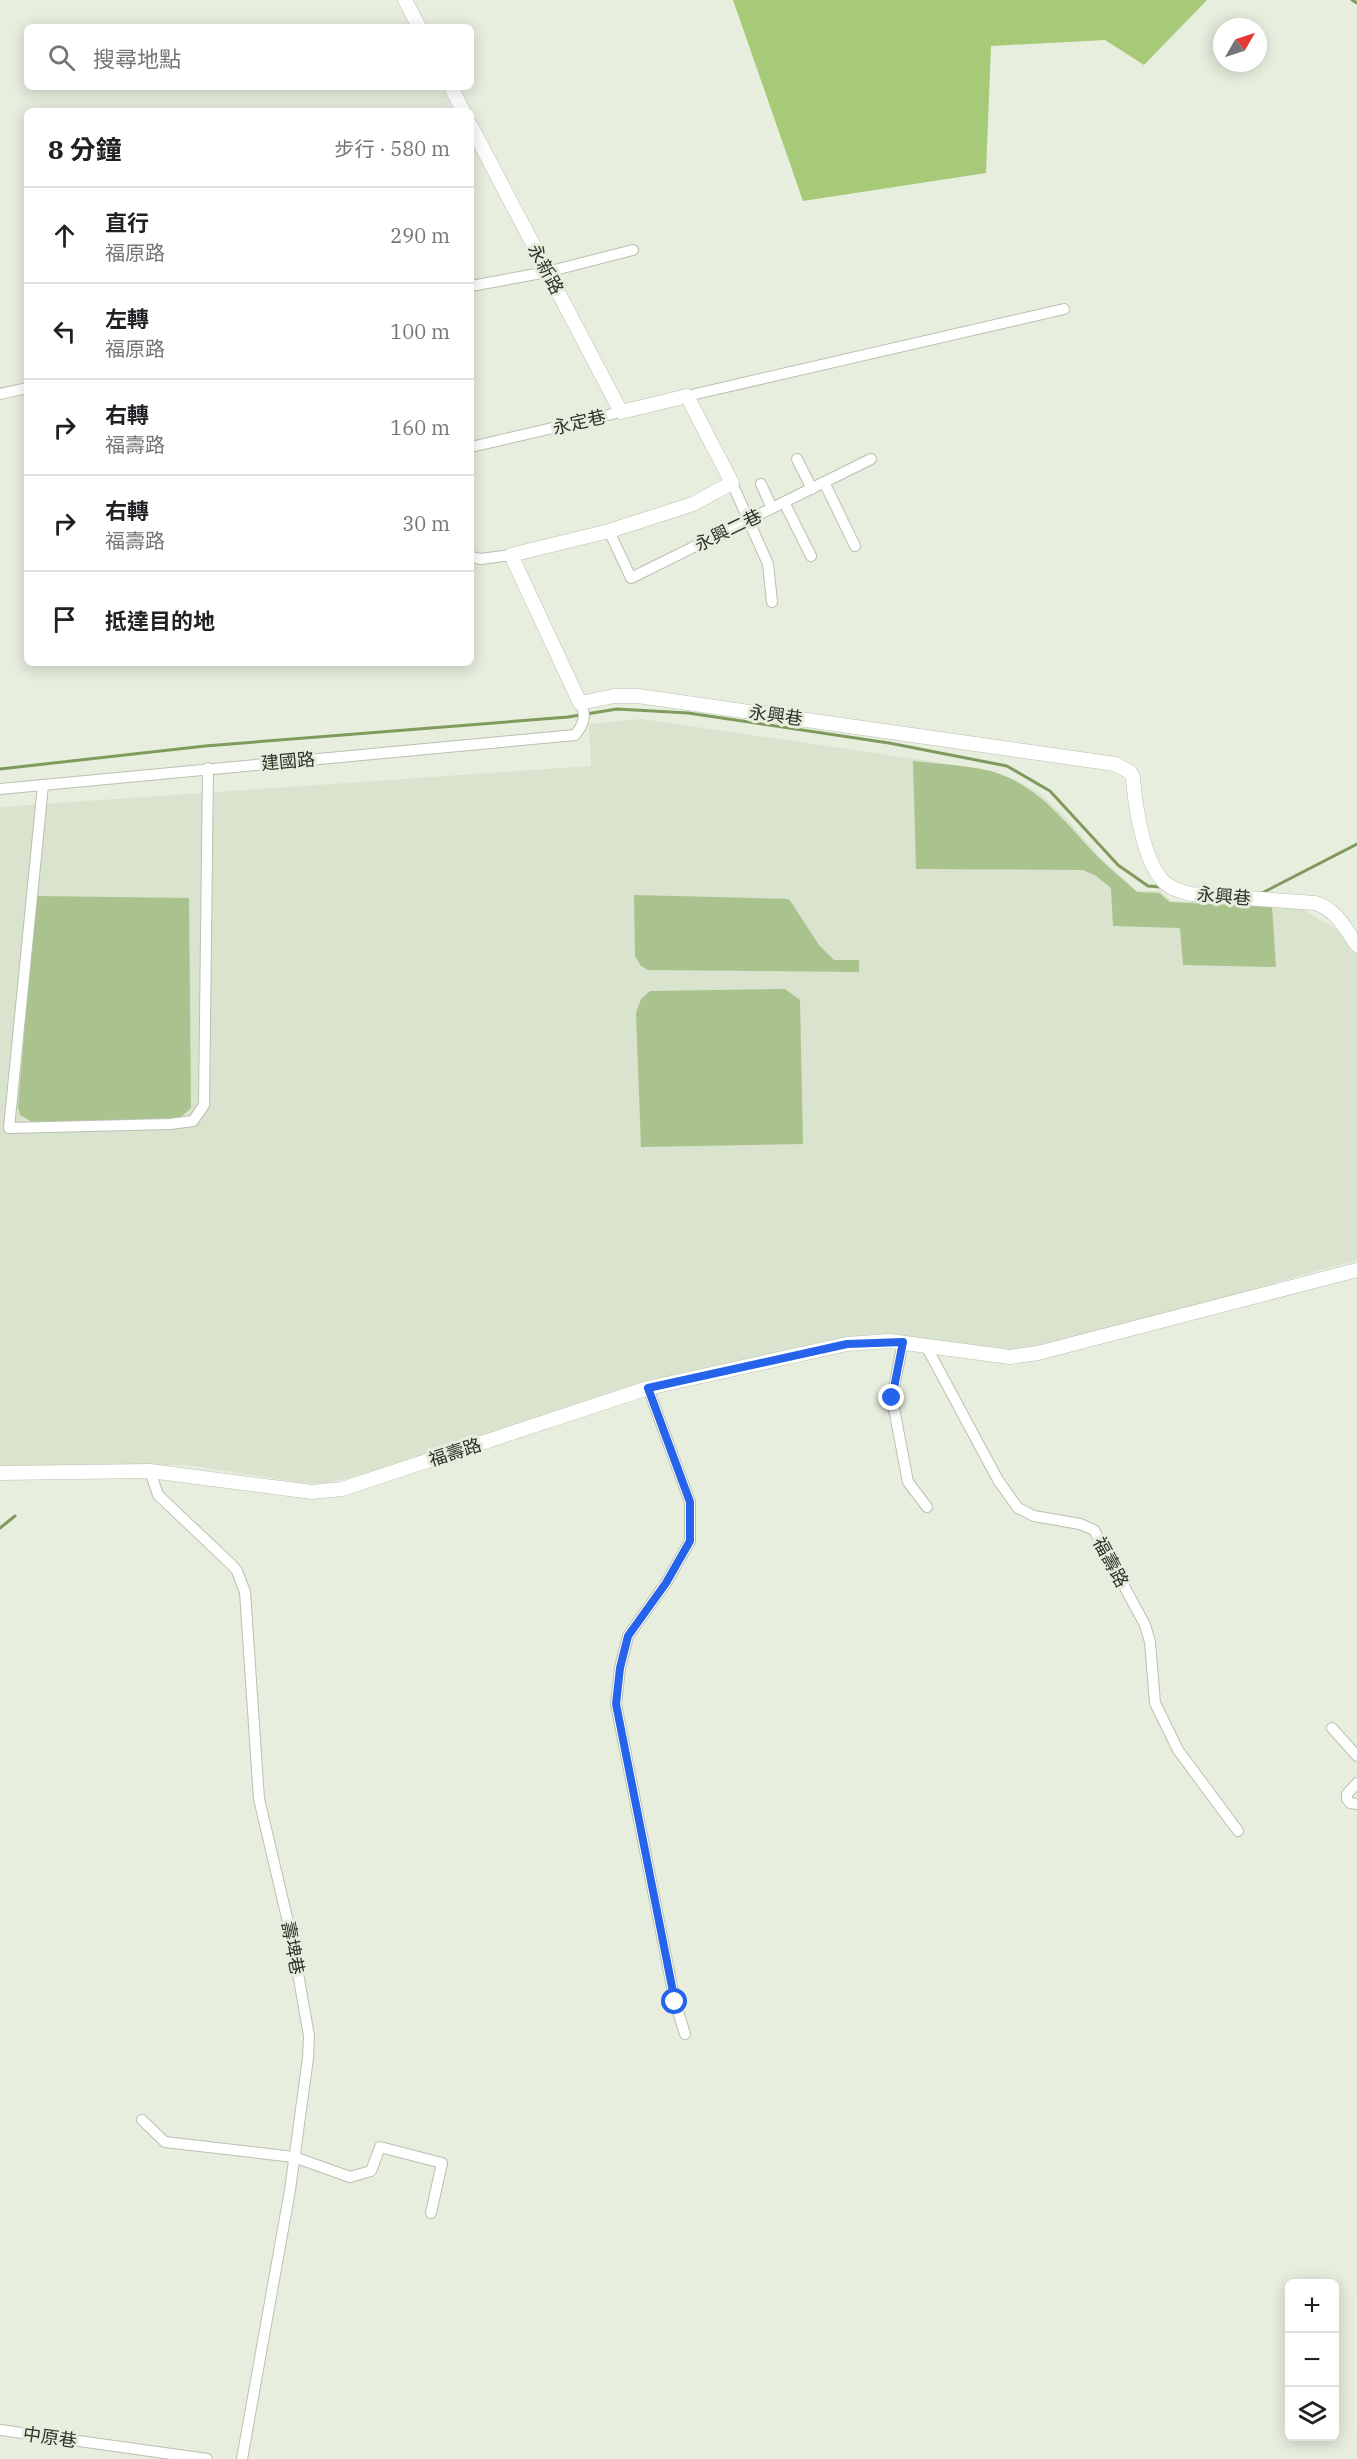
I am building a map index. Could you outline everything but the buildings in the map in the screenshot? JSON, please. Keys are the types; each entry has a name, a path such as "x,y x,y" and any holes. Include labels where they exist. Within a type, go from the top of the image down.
{"street":[{"path":"405,0 417,24"},
{"path":"452,90 462,108"},
{"name":"永新路","path":"474,132 621,412"},
{"path":"474,285 547,272 633,250"},
{"path":"772,602 768,564 732,483 687,396 1064,309"},
{"path":"0,394 24,389"},
{"name":"永定巷","path":"474,446 687,396"},
{"path":"797,459 812,489"},
{"name":"永興二巷","path":"609,531 631,578 871,459"},
{"path":"824,482 855,546"},
{"path":"474,558 481,559 511,555 609,531 693,504 732,483"},
{"path":"761,484 772,508"},
{"path":"784,502 811,556"},
{"path":"511,555 583,711"},
{"name":"永興巷","path":"583,711 614,696 648,697 1115,764 1130,772 1133,777 1147,851 1162,880 1173,888 1191,894 1315,903 1326,906 1337,916 1357,945"},
{"name":"建國路","path":"0,789 575,735 583,711"},
{"path":"43,785 9,1128 170,1124 193,1121 204,1105 208,768"},
{"name":"福壽路","path":"0,1473 150,1471 312,1492 342,1489 648,1388 847,1344 903,1342 1010,1357 1038,1353 1357,1270"},
{"path":"903,1342 892,1398 908,1482 927,1507"},
{"name":"福壽路","path":"925,1344 998,1480 1018,1508 1034,1516 1080,1524 1094,1530 1145,1625 1150,1642 1155,1703 1178,1750 1238,1831"},
{"path":"648,1388 690,1502 690,1541 666,1583 628,1636 620,1668 616,1704 675,2002 685,2034"},
{"name":"壽埤巷","path":"150,1471 158,1495 232,1565 237,1571 245,1592 258,1798 292,1939 309,2036 294,2157 242,2459"},
{"path":"1332,1728 1357,1756"},
{"path":"1357,1783 1347,1794 1347,1799 1350,1803 1357,1804"},
{"path":"142,2120 165,2142 294,2157 351,2177 371,2171 380,2147 442,2163 431,2213"},
{"name":"中原巷","path":"0,2430 207,2459"}],"shaded area":[{"path":"642,719 990,770 1016,780 1041,794 1101,858 1137,891 1160,891 1171,901 1300,908 1342,933 1357,952 1357,1260 1032,1350 903,1336 843,1337 635,1386 351,1478 325,1483 303,1483 188,1465 0,1466 0,807 591,766 589,724"}],"green space":[{"path":"733,0 1207,0 1144,65 1105,40 991,46 986,173 803,201"},
{"path":"913,761 990,771 1024,786 1051,807 1100,859 1137,892 1159,893 1170,902 1272,907 1276,967 1183,965 1180,928 1113,926 1111,888 1096,876 1083,870 916,869"},
{"path":"634,895 789,899 819,945 834,960 859,960 859,972 648,970 641,966 635,956"},
{"path":"36,896 189,898 191,1108 180,1118 34,1123 20,1115 18,1107"},
{"path":"785,989 800,1000 803,1144 641,1147 636,1013 641,999 650,991"}],"waterway":[{"path":"1352,0 1357,3"},
{"path":"0,769 205,746 568,717 617,709 688,713 889,743 1007,766 1050,791 1118,865 1148,886 1161,887"},
{"path":"1260,894 1357,844"},
{"path":"0,1528 15,1516"}],"route":[{"path":"675,2002 616,1704 620,1668 628,1636 666,1583 690,1541 690,1502 648,1388 847,1344 903,1342 892,1398"}]}
